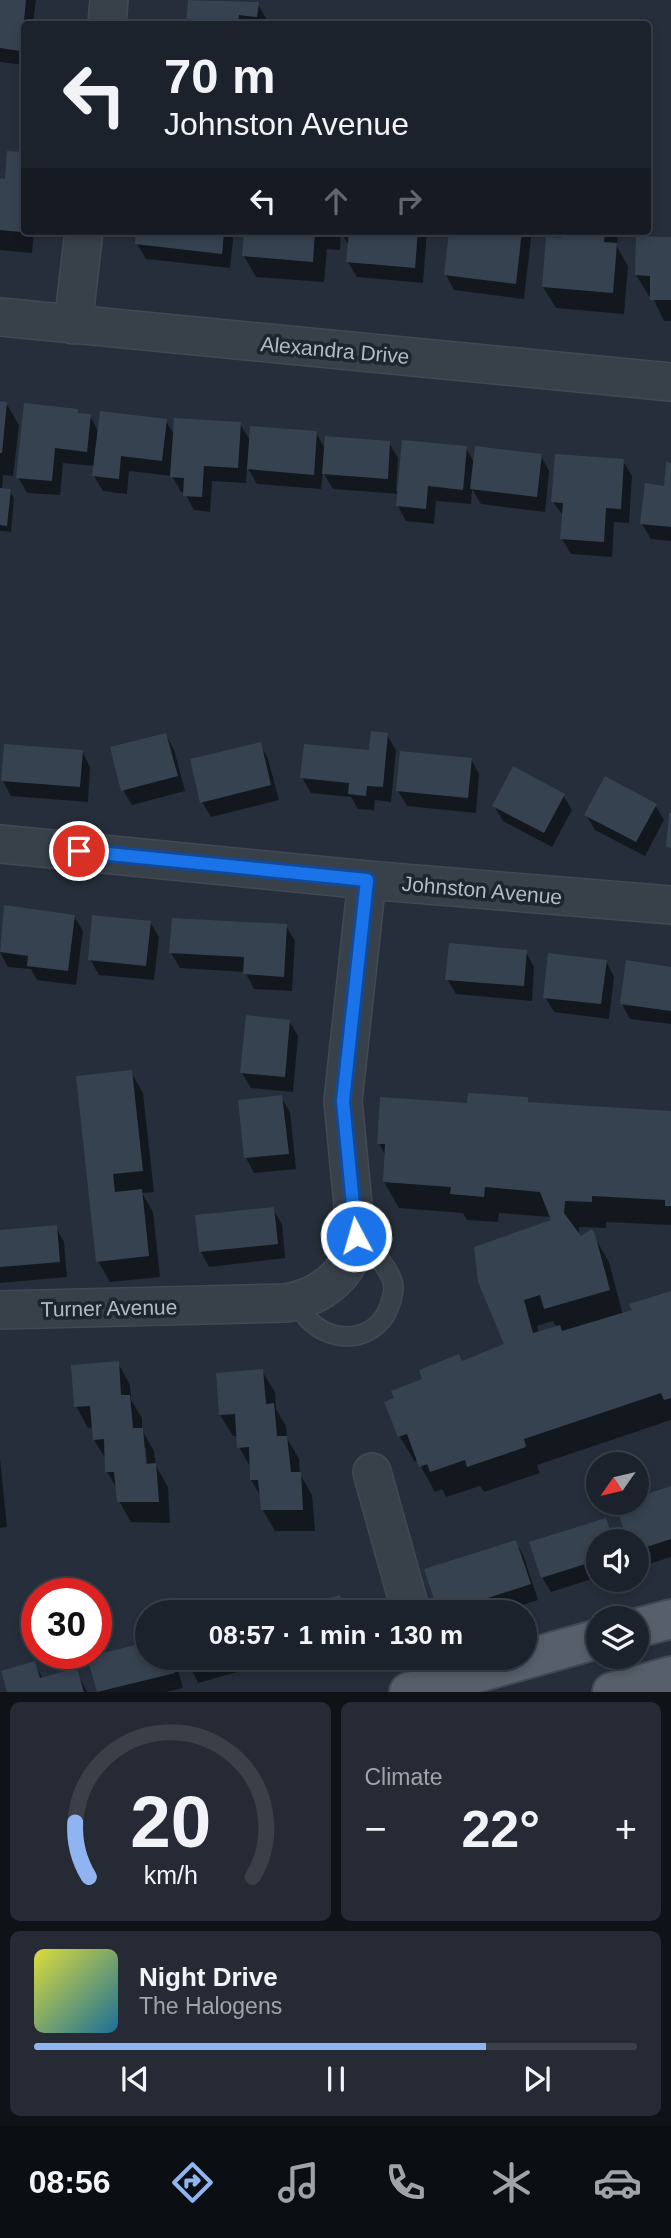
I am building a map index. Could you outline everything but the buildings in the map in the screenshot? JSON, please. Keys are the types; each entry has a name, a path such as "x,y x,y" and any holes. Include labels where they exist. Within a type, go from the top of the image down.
{"main road":[{"path":"649,1625 671,1619"},
{"path":"425,1682 586,1642"},
{"path":"612,1692 671,1675"}],"street":[{"path":"107,21 109,0"},
{"path":"74,325 84,235"},
{"name":"Alexandra Drive","path":"0,317 671,382"},
{"name":"Johnston Avenue","path":"0,844 367,880 671,905"},
{"path":"296,1301 321,1290 344,1271 355,1248 343,1101 367,880"},
{"name":"Turner Avenue","path":"0,1310 217,1306 296,1301"},
{"path":"372,1472 408,1600"}],"lane":[{"path":"296,1301 307,1318 322,1330 339,1337 362,1336 379,1324 390,1306 393,1284 380,1260 356,1236"}],"route":[{"path":"79,851 367,880 343,1101 356,1236"}]}
